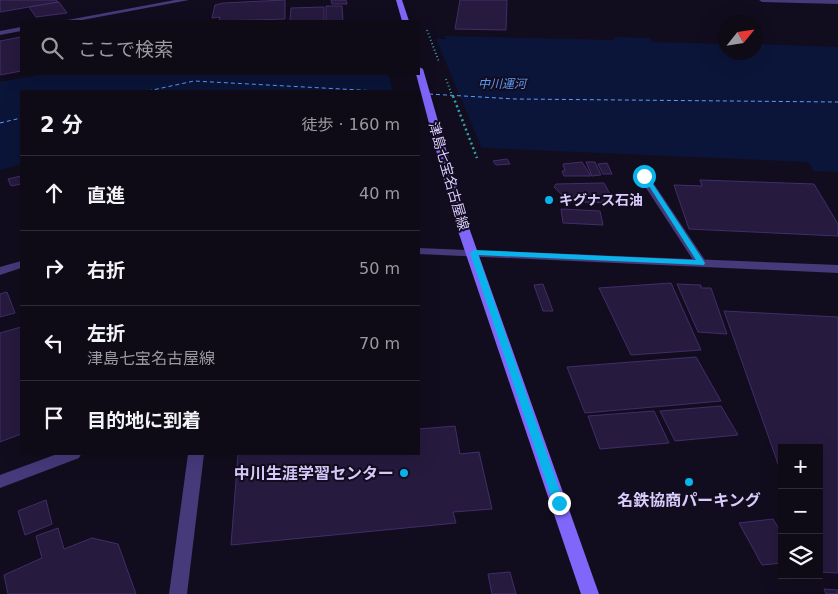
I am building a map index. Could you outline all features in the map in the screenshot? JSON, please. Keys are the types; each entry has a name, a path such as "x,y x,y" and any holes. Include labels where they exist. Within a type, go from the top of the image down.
{"main road":[{"path":"399,0 406,20"},
{"name":"津島七宝名古屋線","path":"420,73 461,222 474,253 590,594"}],"street":[{"path":"72,20 186,0"},
{"path":"762,0 838,2"},
{"path":"0,33 20,29"},
{"path":"644,176 701,263"},
{"path":"420,250 838,269"},
{"path":"0,271 20,264"},
{"path":"0,482 71,455"},
{"path":"178,594 196,455"}],"path":[{"path":"427,30 441,67"},
{"path":"445,76 477,158"}],"water":[{"name":"中川運河","path":"445,36 614,40 614,37 650,38 652,42 718,44 718,60 763,60 763,44 838,47 838,172 814,171 808,162 420,145 420,90 20,90 20,164 0,170 0,82 38,75 420,75 420,38 446,39"}],"pier":[{"path":"420,35 435,36 482,149 420,147 420,90 393,90 388,75 420,75"}],"building":[{"path":"0,0 56,0 58,2 0,12"},
{"path":"285,0 285,19 219,20 220,17 212,18 215,5"},
{"path":"331,0 346,0 347,4 332,4"},
{"path":"460,0 507,0 506,30 455,29"},
{"path":"59,2 67,13 36,17 29,7"},
{"path":"326,6 342,6 343,20 326,20"},
{"path":"324,7 324,20 290,20 291,8"},
{"path":"20,37 20,71 0,75 0,41"},
{"path":"507,159 510,164 496,165 493,161"},
{"path":"582,162 591,176 564,176 562,171 565,171 563,164"},
{"path":"586,162 595,162 601,175 592,176"},
{"path":"607,163 612,174 603,174 598,164"},
{"path":"20,176 20,184 11,186 8,179"},
{"path":"700,180 814,184 838,224 838,236 689,229 674,185 702,186"},
{"path":"604,183 615,203 574,202 565,198 554,187 556,184"},
{"path":"561,209 600,211 603,225 563,223"},
{"path":"671,283 701,350 631,355 599,288"},
{"path":"543,284 553,311 543,311 534,285"},
{"path":"677,284 701,285 701,288 711,288 727,334 698,332"},
{"path":"7,292 15,313 0,317 0,294"},
{"path":"724,311 838,317 838,573 823,572 823,444 778,444 778,464"},
{"path":"20,327 20,434 0,442 0,333"},
{"path":"696,357 721,401 585,413 567,367"},
{"path":"721,406 738,435 675,441 660,411"},
{"path":"654,411 669,443 600,449 588,416"},
{"path":"455,426 460,454 479,452 492,509 453,512 456,523 231,545 238,455 420,455 420,429"},
{"path":"46,500 52,524 25,535 18,511"},
{"path":"773,519 778,527 778,563 762,565 739,523"},
{"path":"58,528 64,549 92,538 118,544 136,594 8,594 4,575 42,558 36,536"},
{"path":"510,572 516,594 492,594 488,574"},
{"path":"824,589 838,590 838,594 826,594"}],"ferry route":[{"path":"153,90 194,81 360,90"},
{"path":"429,94 515,99 838,102"},
{"path":"0,123 20,118"}],"place":[{"name":"キグナス石油","path":"549,200"},
{"name":"中川生涯学習センター","path":"404,473"},
{"name":"名鉄協商パーキング","path":"689,482"}],"route":[{"path":"559,503 474,253 701,263 644,176"}]}
